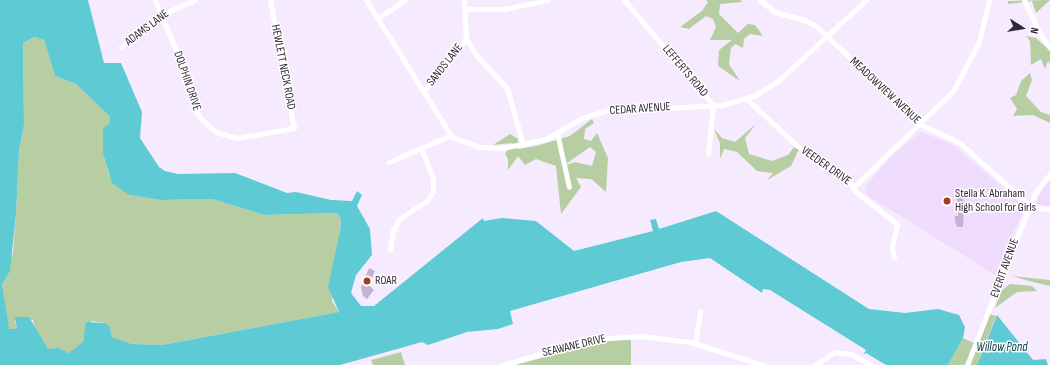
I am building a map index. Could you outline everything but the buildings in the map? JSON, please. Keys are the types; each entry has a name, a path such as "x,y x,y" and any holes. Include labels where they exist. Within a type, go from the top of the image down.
{"street":[{"name":"DOLPHIN DRIVE","path":"155,0 186,74 195,109 210,128 237,138 288,130"},
{"name":"ADAMS LANE","path":"121,47 162,16 196,0"},
{"name":"HEWLETT NECK ROAD","path":"270,0 294,128 288,130"},
{"path":"366,0 451,135 389,162"},
{"path":"378,18 405,0"},
{"path":"464,0 466,38 476,55 507,88 523,145"},
{"path":"464,9 504,9 548,0"},
{"name":"LEFFERTS ROAD","path":"624,0 713,105 708,154"},
{"name":"MEADOWVIEW AVENUE","path":"760,0 775,12 805,20 827,36 920,124 960,143 1030,206"},
{"name":"CEDAR AVENUE","path":"451,135 479,147 523,145 557,133 582,118 606,111 713,105 746,98 770,86 866,0"},
{"path":"855,186 942,104 963,77 979,42 989,0"},
{"path":"1024,0 1039,32 1050,48"},
{"name":"SANDS LANE","path":"424,91 466,38"},
{"name":"VEEDER DRIVE","path":"746,98 796,145 855,186 856,191 897,224 892,248 894,258"},
{"path":"557,133 569,187"},
{"path":"390,249 393,231 399,219 431,196 433,178 421,148"},
{"name":"EVERIT AVENUE","path":"967,365 1030,206 1050,174"},
{"path":"1030,206 1050,210"},
{"path":"695,344 700,311"},
{"name":"SEAWANE DRIVE","path":"502,365 568,345 620,336 654,337 695,344 763,365"},
{"path":"815,365 828,354 844,352 871,365"}],"shaded area":[{"name":"Stella K. Abraham High School for Girls","path":"921,132 952,144 1025,207 995,275 867,195 865,187 893,154"},
{"path":"1050,180 1050,207 1035,204 1042,189"}],"green space":[{"path":"706,0 741,0 742,2 720,4 719,14 738,33 748,24 755,25 763,36 750,34 744,39 743,48 735,44 731,48 729,64 740,81 718,66 719,50 732,40 710,40 716,27 713,19 706,16 689,29 680,27 702,11 708,2"},
{"path":"1050,0 1036,13 1032,1 1008,4 1008,1"},
{"path":"1026,36 1036,38 1050,51 1050,64 1048,61 1045,69 1041,59 1031,65 1030,41"},
{"path":"36,37 44,40 55,76 76,84 110,117 103,154 109,175 129,195 161,200 212,199 264,215 337,213 341,220 332,301 339,312 162,345 132,344 112,337 110,327 106,323 92,321 85,331 83,343 69,353 48,349 36,333 33,320 15,321 17,329 8,329 2,284 13,253 19,151 24,125 23,43"},
{"path":"1030,73 1032,80 1026,96 1041,112 1050,115 1050,123 1033,115 1013,116 1017,109 1010,98 1016,95 1021,81"},
{"path":"592,119 594,123 585,129 584,139 591,141 597,133 608,158 606,192 591,179 576,178 581,187 561,214 556,166 536,159 525,165 518,156 508,170 508,159 505,154 512,143 493,145 510,134 518,139 518,149 536,146 570,136","holes":["590,147 596,152 592,166 575,162 563,166"]},
{"path":"756,124 745,138 749,154 772,161 788,155 797,143 799,149 791,166 767,180 773,173 757,171 737,152 724,149 720,159 720,143 714,129 722,138 735,142"},
{"path":"1012,276 1050,280 1050,286 1029,281"},
{"path":"1010,284 1032,286 1037,291 1017,292 995,308 1002,290"},
{"path":"989,314 996,316 977,365 948,365 963,338 976,344"},
{"path":"631,338 631,365 516,365 595,343"},
{"path":"401,352 405,365 373,365 371,360"}],"water":[{"path":"0,0 88,0 104,63 121,63 142,112 140,138 159,167 165,171 178,174 235,173 287,193 296,192 331,200 352,201 357,191 362,195 357,206 370,229 372,255 356,275 351,293 361,306 374,306 483,218 484,221 502,218 536,221 574,251 653,231 650,220 656,219 659,229 716,211 869,309 905,313 938,309 959,315 965,327 963,338 948,365 886,365 866,353 863,355 866,350 770,290 763,289 762,293 710,258 681,262 510,311 513,324 498,329 467,332 428,345 422,342 340,365 0,365","holes":["35,37 44,40 55,76 76,84 110,117 109,124 103,128 103,154 112,183 129,195 161,200 212,199 264,215 337,213 341,220 340,231 328,287 339,312 162,345 132,344 112,337 110,327 106,323 86,322 83,342 69,353 58,348 48,349 29,317 15,317 17,329 9,329 2,284 10,271 16,214 19,151 24,125 23,43"]},
{"name":"Willow Pond","path":"997,315 1033,360 1046,359 1048,365 977,365"}],"place":[{"name":"Stella K. Abraham High School for Girls","path":"947,201"},
{"name":"ROAR","path":"367,281"}]}
